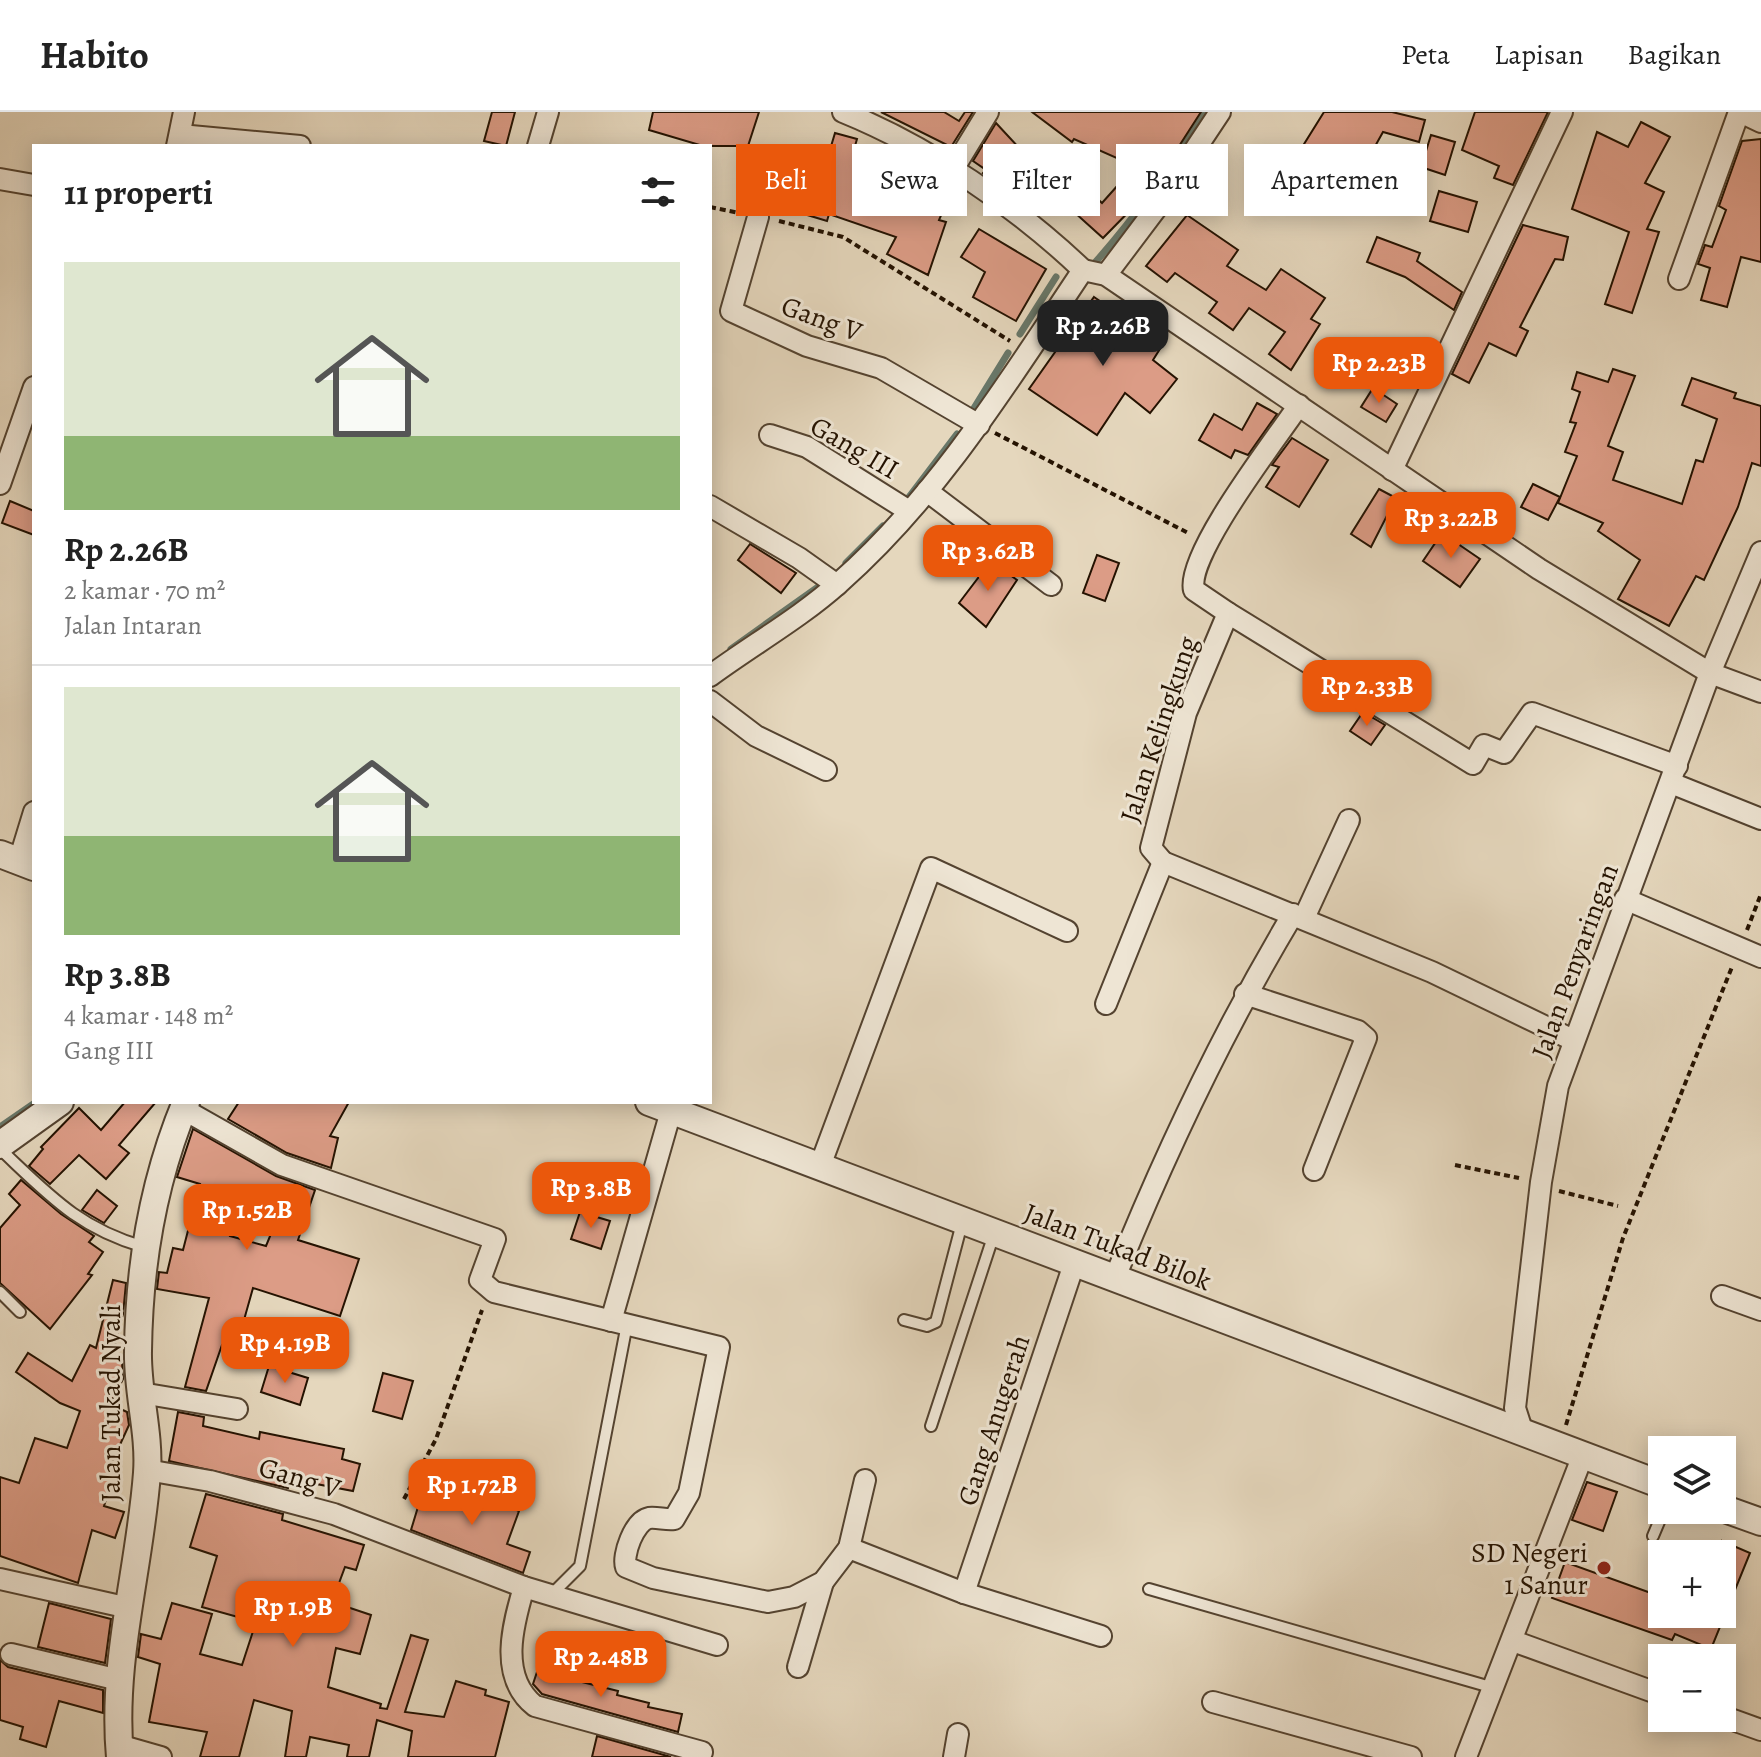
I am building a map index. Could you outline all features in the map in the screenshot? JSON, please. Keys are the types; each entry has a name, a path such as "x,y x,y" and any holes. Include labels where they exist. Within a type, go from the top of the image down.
{"street":[{"path":"184,112 178,140 259,144"},
{"path":"539,144 548,112"},
{"path":"843,112 870,123 906,144"},
{"path":"967,146 988,112"},
{"path":"1106,275 1155,210 1220,112"},
{"path":"1392,470 1562,112"},
{"path":"1679,279 1740,112 1761,122"},
{"path":"0,179 32,185"},
{"path":"967,182 1057,245 1083,270 1106,275 1565,586 1710,673 1761,692"},
{"name":"Gang V","path":"758,217 731,311 807,346 881,368 979,425"},
{"path":"712,675 837,585 909,511 979,425 1083,270"},
{"path":"1,475 32,392"},
{"name":"Jalan Kelingkung","path":"1299,405 1206,543 1193,575 1194,590 1228,613 1186,713 1149,842 1163,862 1432,972 1573,1040"},
{"name":"Gang III","path":"770,435 807,447 909,511"},
{"path":"927,491 1051,585"},
{"path":"712,507 799,558 837,585"},
{"name":"Jalan Penyaringan","path":"1513,1422 1541,1184 1558,1086 1710,673 1761,552"},
{"path":"1228,613 1473,764 1484,745 1504,753 1532,713 1674,775 1761,819"},
{"path":"712,703 756,736 826,770"},
{"path":"18,861 32,818"},
{"path":"1114,1280 1167,1152 1245,994 1298,916 1349,820"},
{"path":"1106,1004 1163,862"},
{"path":"820,1166 931,868 1067,931"},
{"path":"1625,899 1761,957"},
{"path":"1245,994 1358,1031 1366,1038 1314,1170"},
{"path":"0,1147 57,1104"},
{"path":"185,1106 296,1171 496,1240 481,1279 490,1289 716,1344 720,1350 689,1493 674,1519 649,1518 640,1523 626,1556 626,1567 653,1578 768,1602 794,1597 823,1582"},
{"name":"Jalan Tukad Nyali","path":"119,1751 119,1680 147,1470 138,1353 146,1248 160,1173 185,1106"},
{"path":"619,1322 660,1106"},
{"name":"Jalan Tukad Bilok","path":"660,1106 1114,1280 1513,1422 1648,1484"},
{"name":"Gang Anugerah","path":"964,1593 1074,1264"},
{"path":"1722,1296 1761,1310"},
{"path":"141,1393 237,1409"},
{"path":"1466,1757 1513,1641 1571,1451"},
{"name":"Gang V","path":"147,1470 210,1481 334,1514 524,1587 717,1645"},
{"path":"798,1667 823,1582 849,1548 865,1480"},
{"path":"1736,1513 1761,1522"},
{"path":"849,1548 964,1593 1101,1636"},
{"path":"0,1579 129,1608"},
{"path":"524,1587 510,1650 528,1700 535,1706 702,1752"},
{"path":"1513,1641 1648,1690"},
{"path":"11,1654 119,1680"},
{"path":"1213,1702 1411,1757"},
{"path":"1736,1721 1761,1730"},
{"path":"954,1757 958,1734"},
{"path":"119,1751 161,1757"}],"lane":[{"path":"0,1147 78,1221 111,1238 146,1248"},
{"path":"904,1320 927,1326 936,1322 963,1222"},
{"path":"931,1426 994,1233"},
{"path":"0,1292 20,1312"},
{"path":"552,1594 580,1566 619,1322"},
{"path":"1653,1536 1655,1524"},
{"path":"1149,1589 1494,1688"}],"path":[{"path":"843,237 1028,352"},
{"path":"979,425 1206,543"},
{"path":"1571,1451 1623,1238 1761,894"},
{"path":"1455,1165 1541,1184 1618,1206"},
{"path":"404,1499 436,1439 490,1289"}],"building":[{"path":"492,112 515,112 507,144 484,141"},
{"path":"653,112 759,112 749,144 696,144 649,130"},
{"path":"881,112 944,112 959,121 965,112 973,112 953,144 945,144"},
{"path":"1032,112 1201,112 1180,144 1116,144 1116,158 1100,151 1100,144 1085,144 1074,139 1072,142"},
{"path":"1324,112 1392,112 1425,120 1419,142 1383,132 1376,144 1304,144"},
{"path":"1475,112 1548,112 1513,185 1494,178 1499,166 1462,150"},
{"path":"1641,122 1670,137 1645,183 1664,192 1647,229 1659,232 1632,313 1605,304 1629,232 1572,209 1597,132 1628,147"},
{"path":"996,123 1015,144 983,144"},
{"path":"835,133 857,139 856,144 852,144 852,216 941,216 939,220 946,222 928,275 887,254 896,237 835,216 836,144 832,144"},
{"path":"1431,135 1455,142 1445,175 1427,169 1427,148"},
{"path":"1761,139 1761,262 1741,257 1727,307 1701,300 1710,268 1698,264 1705,245 1712,247 1726,210 1719,206 1742,141"},
{"path":"983,144 983,168 973,161"},
{"path":"1116,187 1116,216 1125,216 1103,238 1078,216 1100,216 1100,201 1102,203"},
{"path":"1439,191 1477,202 1468,232 1430,221"},
{"path":"811,216 828,216 827,221"},
{"path":"1188,216 1238,250 1227,266 1266,290 1281,269 1325,298 1311,319 1320,324 1291,370 1269,354 1285,332 1249,308 1233,330 1209,313 1217,302 1175,273 1167,282 1146,266"},
{"path":"1523,225 1568,237 1563,260 1555,259 1520,327 1528,331 1516,356 1489,343 1469,383 1452,374"},
{"path":"979,229 1046,269 1016,321 973,297 985,272 961,257"},
{"path":"1377,237 1420,253 1417,261 1462,292 1454,310 1405,277 1367,262"},
{"path":"1094,297 1163,344 1153,360 1177,379 1150,413 1125,393 1097,435 1029,389"},
{"path":"1613,369 1635,376 1608,446 1623,452 1613,480 1682,504 1696,460 1703,462 1717,419 1682,405 1692,378 1736,393 1734,398 1761,406 1761,466 1752,463 1738,507 1704,580 1696,576 1669,626 1618,599 1640,560 1598,531 1603,523 1558,503 1577,456 1565,452 1576,423 1570,422 1580,392 1572,389 1577,372 1608,382"},
{"path":"1373,388 1397,404 1386,422 1361,407"},
{"path":"1257,403 1277,414 1248,455 1235,450 1231,458 1199,440 1214,414 1242,430"},
{"path":"1292,438 1328,460 1299,507 1266,487 1279,467 1272,465"},
{"path":"1533,484 1560,497 1548,520 1521,507"},
{"path":"1379,489 1396,498 1371,547 1351,534"},
{"path":"10,501 32,510 32,534 2,523"},
{"path":"1442,533 1480,559 1460,587 1423,561"},
{"path":"750,544 796,573 781,593 738,560"},
{"path":"1097,555 1119,563 1105,601 1083,593"},
{"path":"991,561 1017,580 986,627 959,603"},
{"path":"1363,712 1385,725 1371,745 1350,731"},
{"path":"123,1104 154,1104 119,1145 129,1153 106,1179 79,1155 50,1184 29,1166 43,1149 41,1147 79,1108 101,1130"},
{"path":"238,1104 348,1104 330,1136 338,1138 331,1168 287,1153 228,1119"},
{"path":"193,1129 276,1176 315,1190 298,1240 359,1259 340,1316 253,1288 242,1327 268,1335 261,1357 222,1345 206,1391 185,1387 209,1298 157,1289 159,1272 167,1273 173,1248 183,1250 200,1184 177,1177","holes":["248,1194 282,1207 266,1246 230,1236 240,1195 247,1197"]},
{"path":"21,1180 61,1214 94,1236 89,1242 103,1252 88,1274 92,1275 50,1329 0,1283 0,1228 20,1205 9,1194"},
{"path":"97,1190 117,1206 104,1223 82,1210"},
{"path":"580,1212 610,1221 601,1249 571,1239"},
{"path":"113,1280 126,1283 123,1314 112,1356 122,1362 123,1379 110,1404 127,1412 129,1425 107,1473 114,1475 104,1506 124,1512 115,1538 92,1530 78,1583 0,1556 0,1477 19,1483 35,1438 67,1448 80,1411 60,1403 16,1372 28,1353 72,1381 90,1345 96,1348"},
{"path":"269,1366 308,1378 300,1405 261,1392"},
{"path":"383,1373 413,1381 402,1419 373,1411"},
{"path":"178,1412 204,1417 203,1426 259,1439 260,1432 344,1449 342,1459 360,1464 353,1491 290,1479 288,1488 169,1461"},
{"path":"1587,1482 1617,1492 1603,1531 1572,1520"},
{"path":"455,1485 519,1511 507,1544 530,1552 523,1573 411,1530 421,1497 448,1506"},
{"path":"206,1494 283,1514 282,1520 364,1545 356,1570 345,1567 332,1602 371,1615 360,1654 336,1648 328,1687 381,1704 380,1708 387,1709 411,1635 428,1640 405,1712 444,1717 456,1681 486,1690 485,1695 509,1702 495,1757 408,1757 412,1731 377,1720 369,1757 347,1757 349,1745 310,1737 306,1757 285,1757 292,1711 254,1700 239,1757 200,1757 207,1732 149,1722 160,1664 138,1657 141,1634 161,1639 172,1603 212,1614 200,1654 242,1665 256,1622 202,1607 217,1556 190,1547"},
{"path":"1736,1547 1750,1553 1736,1587"},
{"path":"1565,1562 1648,1592 1648,1628 1720,1628 1713,1644 1699,1644 1675,1634 1672,1640 1552,1598"},
{"path":"49,1603 111,1619 105,1663 38,1647"},
{"path":"0,1660 8,1667 103,1690 103,1713 59,1701 46,1747 20,1739 23,1727 0,1720"},
{"path":"540,1663 568,1671 566,1678 618,1691 617,1695 649,1703 648,1707 682,1714 678,1732 542,1694 533,1684"},
{"path":"597,1736 671,1757 592,1757"}],"waterway":[{"path":"1088,264 1092,266 1138,210 1206,112"},
{"path":"1020,334 1056,277"},
{"path":"971,413 1008,353"},
{"path":"909,497 957,434"},
{"path":"846,563 883,526"},
{"path":"731,649 818,587"},
{"path":"0,1127 33,1104"}],"place":[{"name":"SD Negeri 1 Sanur","path":"1604,1568"}]}
